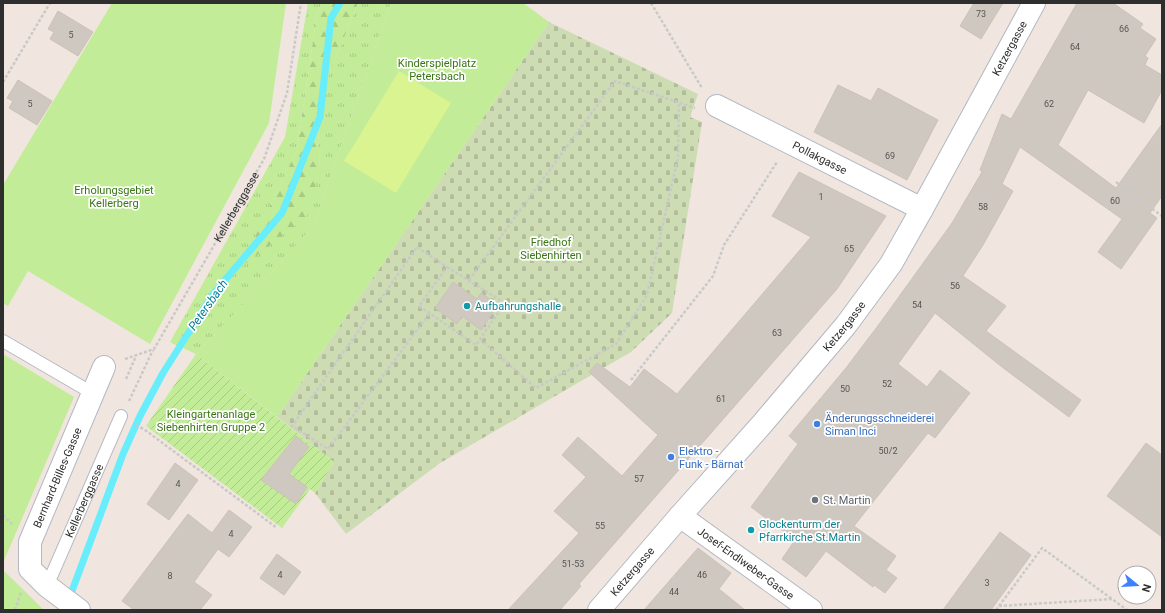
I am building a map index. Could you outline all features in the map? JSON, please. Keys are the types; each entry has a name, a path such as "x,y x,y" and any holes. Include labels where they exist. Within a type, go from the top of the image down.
{"main road":[{"name":"Ketzergasse","path":"599,610 763,423 846,325 891,264 1034,3"},
{"name":"Pollakgasse","path":"717,106 922,209"},
{"name":"Bernhard-Billes-Gasse","path":"79,610 47,586 30,569 30,542 94,394 104,367"},
{"name":"Josef-Endlweber-Gasse","path":"680,516 811,610"}],"lane":[{"path":"3,341 94,394"},
{"name":"Kellerberggasse","path":"47,586 121,416"}],"path":[{"path":"3,82 50,3"},
{"name":"Kellerberggasse","path":"121,416 154,350 264,159 288,93 301,3"},
{"path":"651,3 692,73 717,106"},
{"path":"469,280 615,81 694,108 717,106"},
{"path":"480,339 536,388 616,344 647,295 678,156 679,102"},
{"path":"631,380 712,276 724,245 778,161 802,148"},
{"path":"1116,182 1162,216"},
{"path":"429,314 328,449 292,426 417,247 505,303 476,345 419,306 447,267"},
{"path":"104,367 154,350"},
{"path":"145,430 278,528"},
{"path":"996,610 1042,548 1127,610"},
{"path":"999,606 1112,599"}],"green space":[{"name":"Erholungsgebiet Kellerberg","path":"112,3 286,3 269,123 150,344 28,271 8,306 3,303 3,185"},
{"path":"308,3 322,3 317,14 297,150 241,267 320,169 317,104 358,3 391,3 313,226 252,295 196,354 170,342 285,137"},
{"path":"322,3 358,3 317,104 320,169 307,217 240,268 297,150 317,14"},
{"name":"Kinderspielplatz Petersbach","path":"391,3 523,3 549,22 277,417 196,354 252,295 313,226"},
{"name":"Friedhof Siebenhirten","path":"549,22 698,94 690,117 702,122 672,313 631,352 440,463 346,534 315,493 334,462 277,417"},
{"path":"399,71 451,103 396,193 344,161"},
{"path":"3,354 74,397 3,563"},
{"name":"Kleingartenanlage Siebenhirten Gruppe 2","path":"196,354 334,462 315,493 310,489 282,528 146,426"},
{"path":"3,570 44,610 3,610"}],"building":[{"path":"974,3 1003,3 981,39 960,26"},
{"path":"1077,3 1113,3 1143,24 1140,28 1156,39 1145,56 1148,58 1145,65 1162,75 1162,90 1144,123 1088,90 1058,145 1116,188 1162,124 1162,196 1150,213 1157,218 1121,269 1098,252 1122,219 1020,147 1002,184 1013,191 983,245 963,276 1006,306 986,331 1081,400 1069,417 1002,367 935,313 898,364 927,387 940,370 970,393 935,438 928,433 854,526 896,556 886,570 897,578 885,593 874,585 873,587 826,551 806,577 782,559 795,540 751,507 798,444 789,436 846,368 952,223 982,172 980,170 1002,114 1011,119"},
{"path":"58,11 93,32 78,56 50,39 54,32 48,29"},
{"path":"18,80 52,101 37,125 9,108 13,101 7,98"},
{"path":"838,85 871,101 878,88 938,120 907,180 814,132"},
{"path":"799,172 886,216 837,289 579,584 581,586 560,610 508,610 579,533 554,511 586,477 562,455 578,437 622,476 658,435 589,372 597,363 630,387 644,369 677,394 811,237 772,216"},
{"name":"Aufbahrungshalle","path":"453,282 477,299 481,293 498,305 481,330 462,316 457,324 435,308"},
{"path":"296,436 309,447 289,474 307,487 296,504 261,480"},
{"path":"1146,443 1162,455 1162,537 1107,496"},
{"path":"175,463 198,480 169,520 147,504"},
{"path":"229,510 252,527 229,557 218,549 194,582 212,595 200,610 134,610 122,601 188,514 212,533"},
{"path":"1000,532 1031,555 991,610 943,610"},
{"path":"698,548 731,573 719,589 745,610 644,610"},
{"path":"277,554 301,572 284,595 260,578"}],"waterway":[{"name":"Petersbach","path":"69,599 123,454 140,416 163,373 213,294 282,213 320,117 331,18 340,3"}],"place":[{"name":"Aufbahrungshalle","path":"467,306"},
{"name":"Änderungsschneiderei Siman Inci","path":"817,424"},
{"name":"Elektro - Funk - Bärnat","path":"671,457"},
{"name":"St. Martin","path":"815,500"},
{"name":"Glockenturm der Pfarrkirche St.Martin","path":"751,530"}]}
